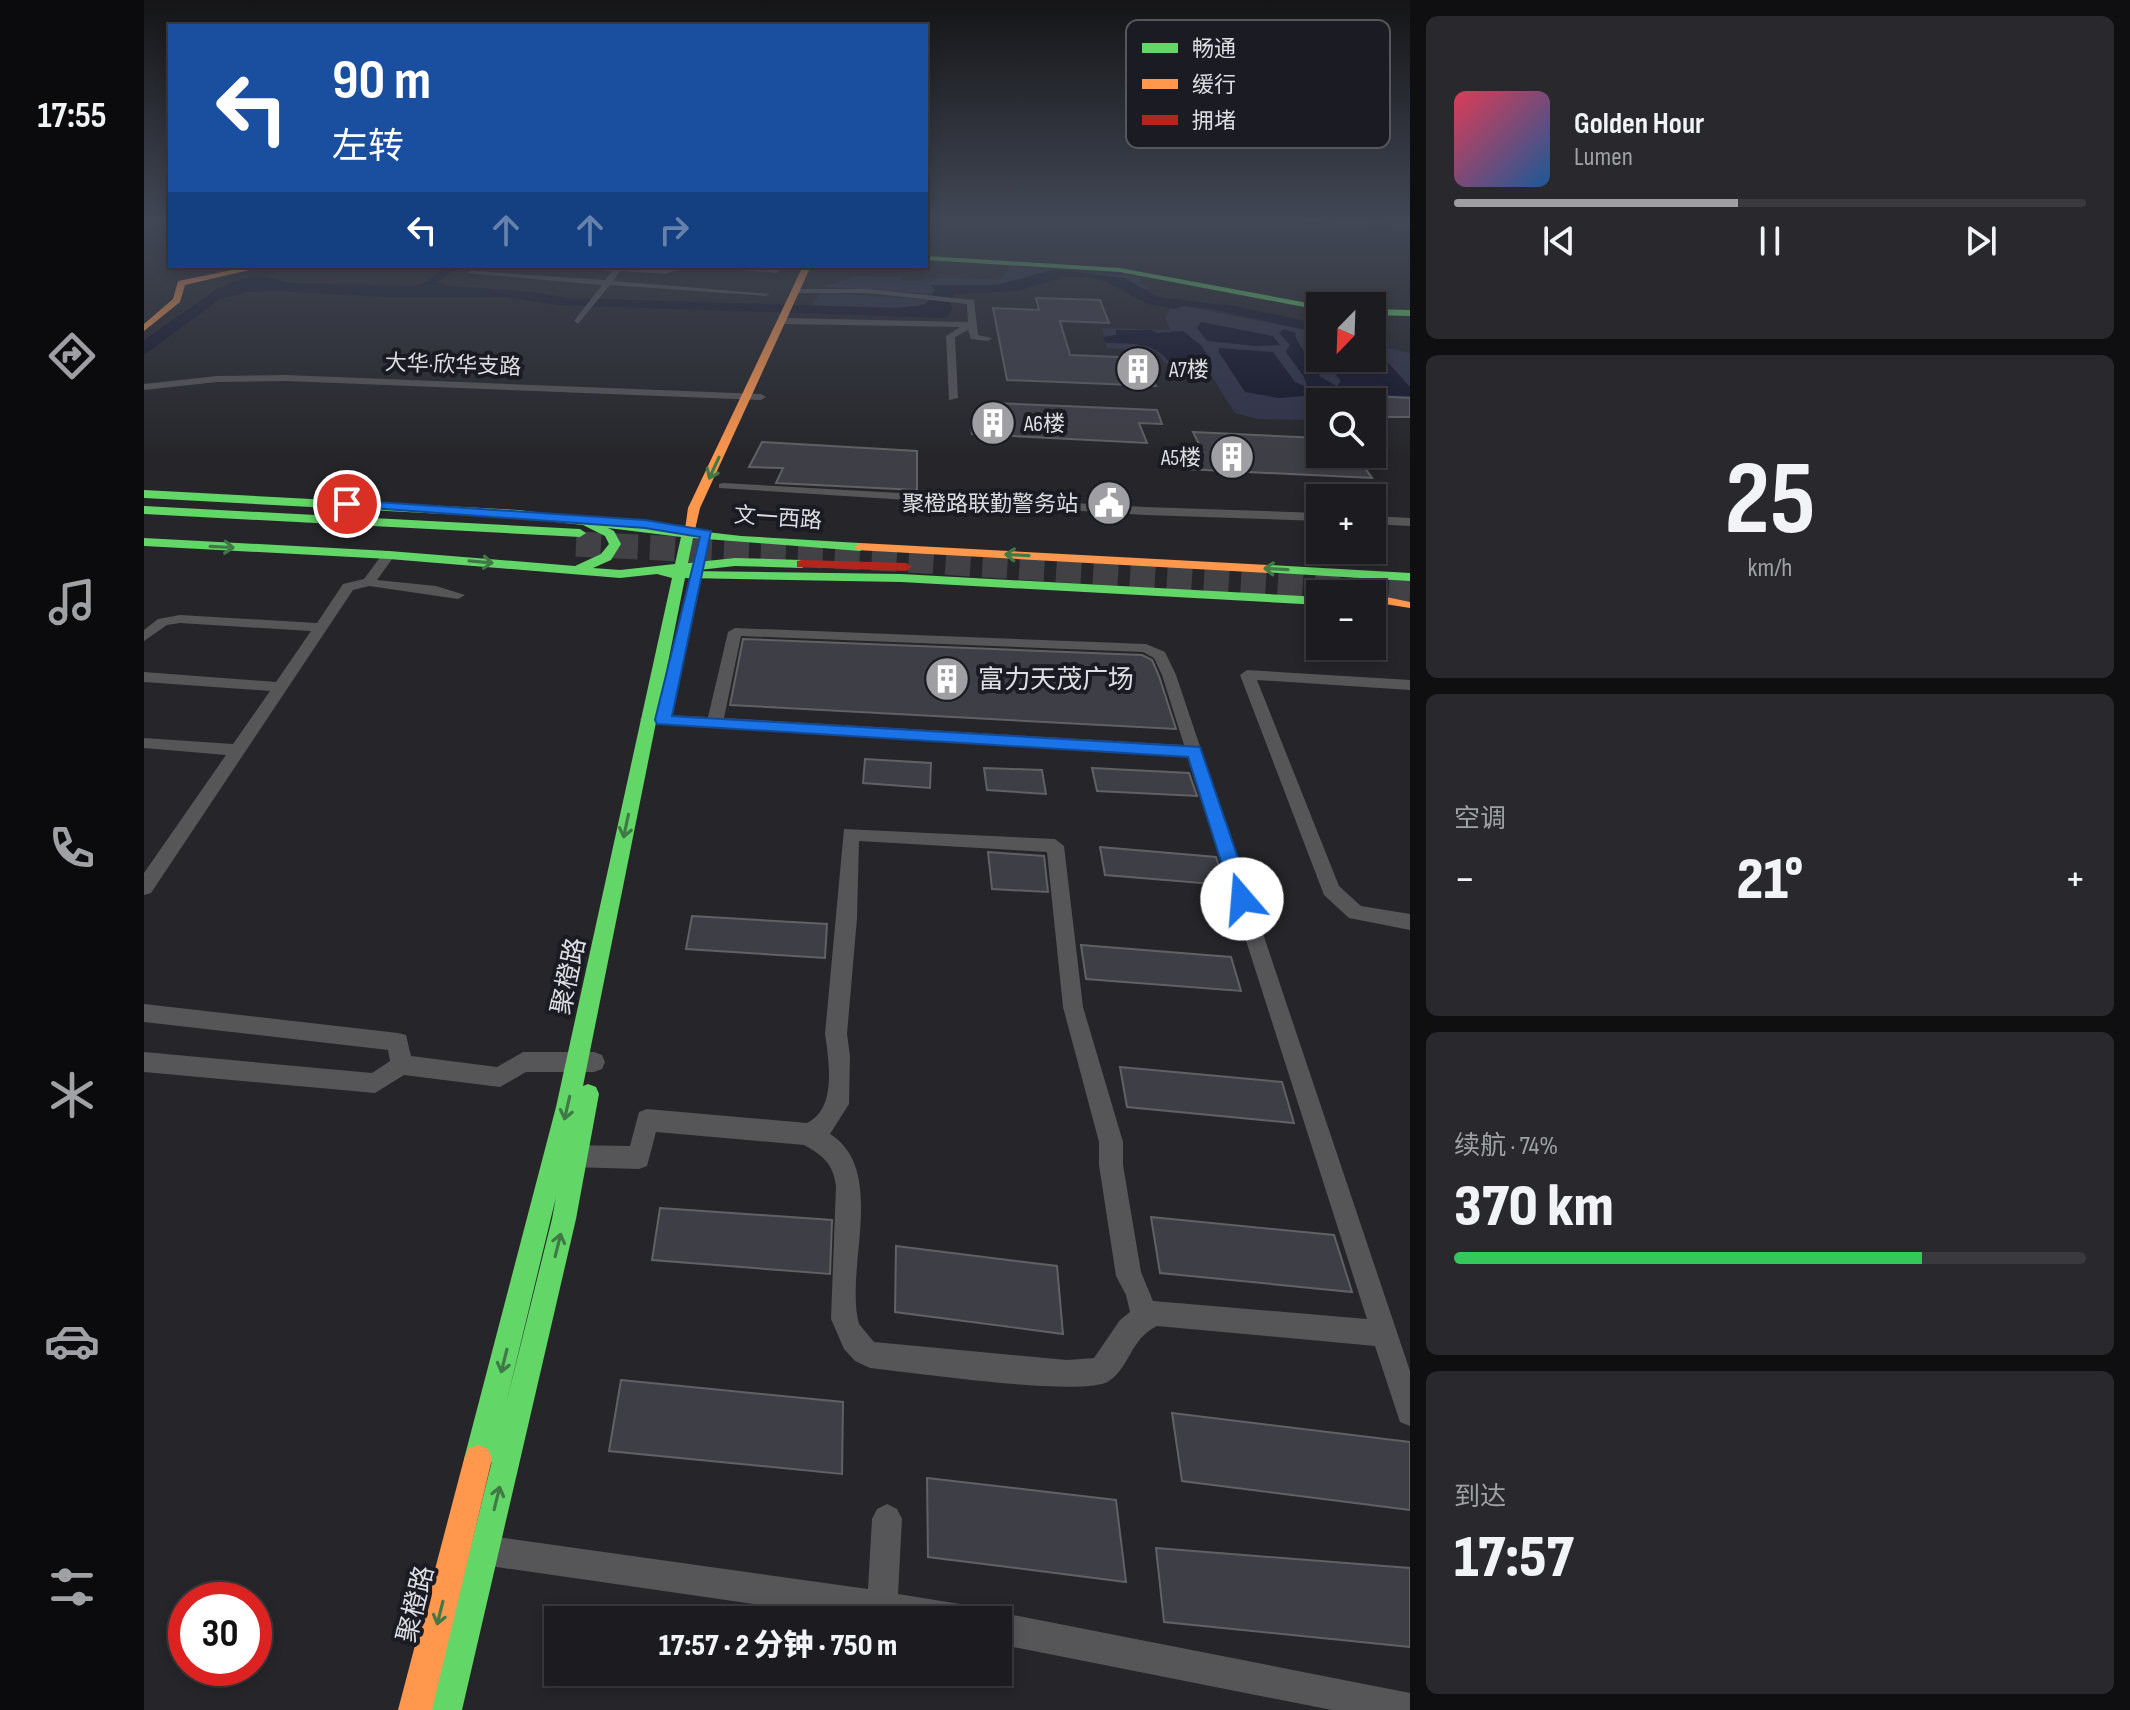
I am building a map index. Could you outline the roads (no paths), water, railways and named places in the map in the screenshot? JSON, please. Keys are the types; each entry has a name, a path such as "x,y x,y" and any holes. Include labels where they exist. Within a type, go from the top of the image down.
{"main road":[{"path":"144,328 178,299"},
{"name":"聚橙路","path":"698,533 694,508 754,397 798,299"},
{"path":"1276,299 1306,304"},
{"path":"1386,312 1410,313"},
{"name":"聚橙路","path":"446,1710 471,1548 566,1156 688,571 698,533 723,486 754,397"},
{"name":"文一西路","path":"144,494 302,502 578,532 645,524 741,540 1410,577"},
{"path":"144,503 302,502"},
{"path":"144,510 578,532"},
{"path":"144,523 578,532 605,530 615,544 606,557 578,570"},
{"name":"文一西路","path":"144,542 389,555 620,574 688,571 735,562 1216,583 1409,602"},
{"path":"787,564 772,558 777,549 906,549"},
{"path":"688,571 901,578 1306,600"},
{"path":"1386,601 1409,602"},
{"name":"聚橙路","path":"415,1710 471,1548 564,1219 566,1156"}],"street":[{"path":"578,321 597,299"},
{"path":"949,299 971,302 974,337 988,338"},
{"path":"788,321 972,325"},
{"path":"953,398 950,336 972,325"},
{"name":"大华·欣华支路","path":"144,387 217,379 286,378 754,397"},
{"path":"723,486 1145,511 1306,517"},
{"path":"1386,521 1410,522"},
{"path":"369,582 389,555"},
{"path":"144,888 348,587 369,582 392,587 445,590 458,595"},
{"path":"144,637 163,622 180,619 320,627"},
{"path":"715,723 735,632 1146,648 1160,655 1410,1412"},
{"path":"1410,685 1247,675 1331,890 1356,913 1410,922"},
{"path":"144,677 279,687"},
{"path":"656,720 1194,751"},
{"path":"144,743 237,750"},
{"path":"566,1156 639,1158 647,1120 807,1134 820,1129 838,1104 836,1034 847,918 850,834 1055,846 1073,1007 1111,1142 1111,1165 1129,1276 1138,1290 1144,1317"},
{"path":"144,1013 398,1042 401,1065"},
{"path":"144,1062 375,1083 401,1065 500,1077 523,1062 585,1062"},
{"path":"807,1134 838,1153 845,1166 848,1186 844,1319 856,1346 870,1355 1067,1374 1101,1371 1117,1353 1125,1332 1135,1320 1157,1313 1385,1334"},
{"path":"882,1606 887,1519"},
{"path":"471,1548 875,1606"},
{"path":"1012,1631 1410,1709"}],"tunnel":[{"path":"576,544 893,559 1410,592"}],"place":[{"name":"A7楼","path":"1138,369"},
{"name":"A6楼","path":"993,423"},
{"name":"A5楼","path":"1232,457"},
{"name":"聚橙路联勤警务站","path":"1109,503"},
{"name":"富力天茂广场","path":"947,679"}]}
